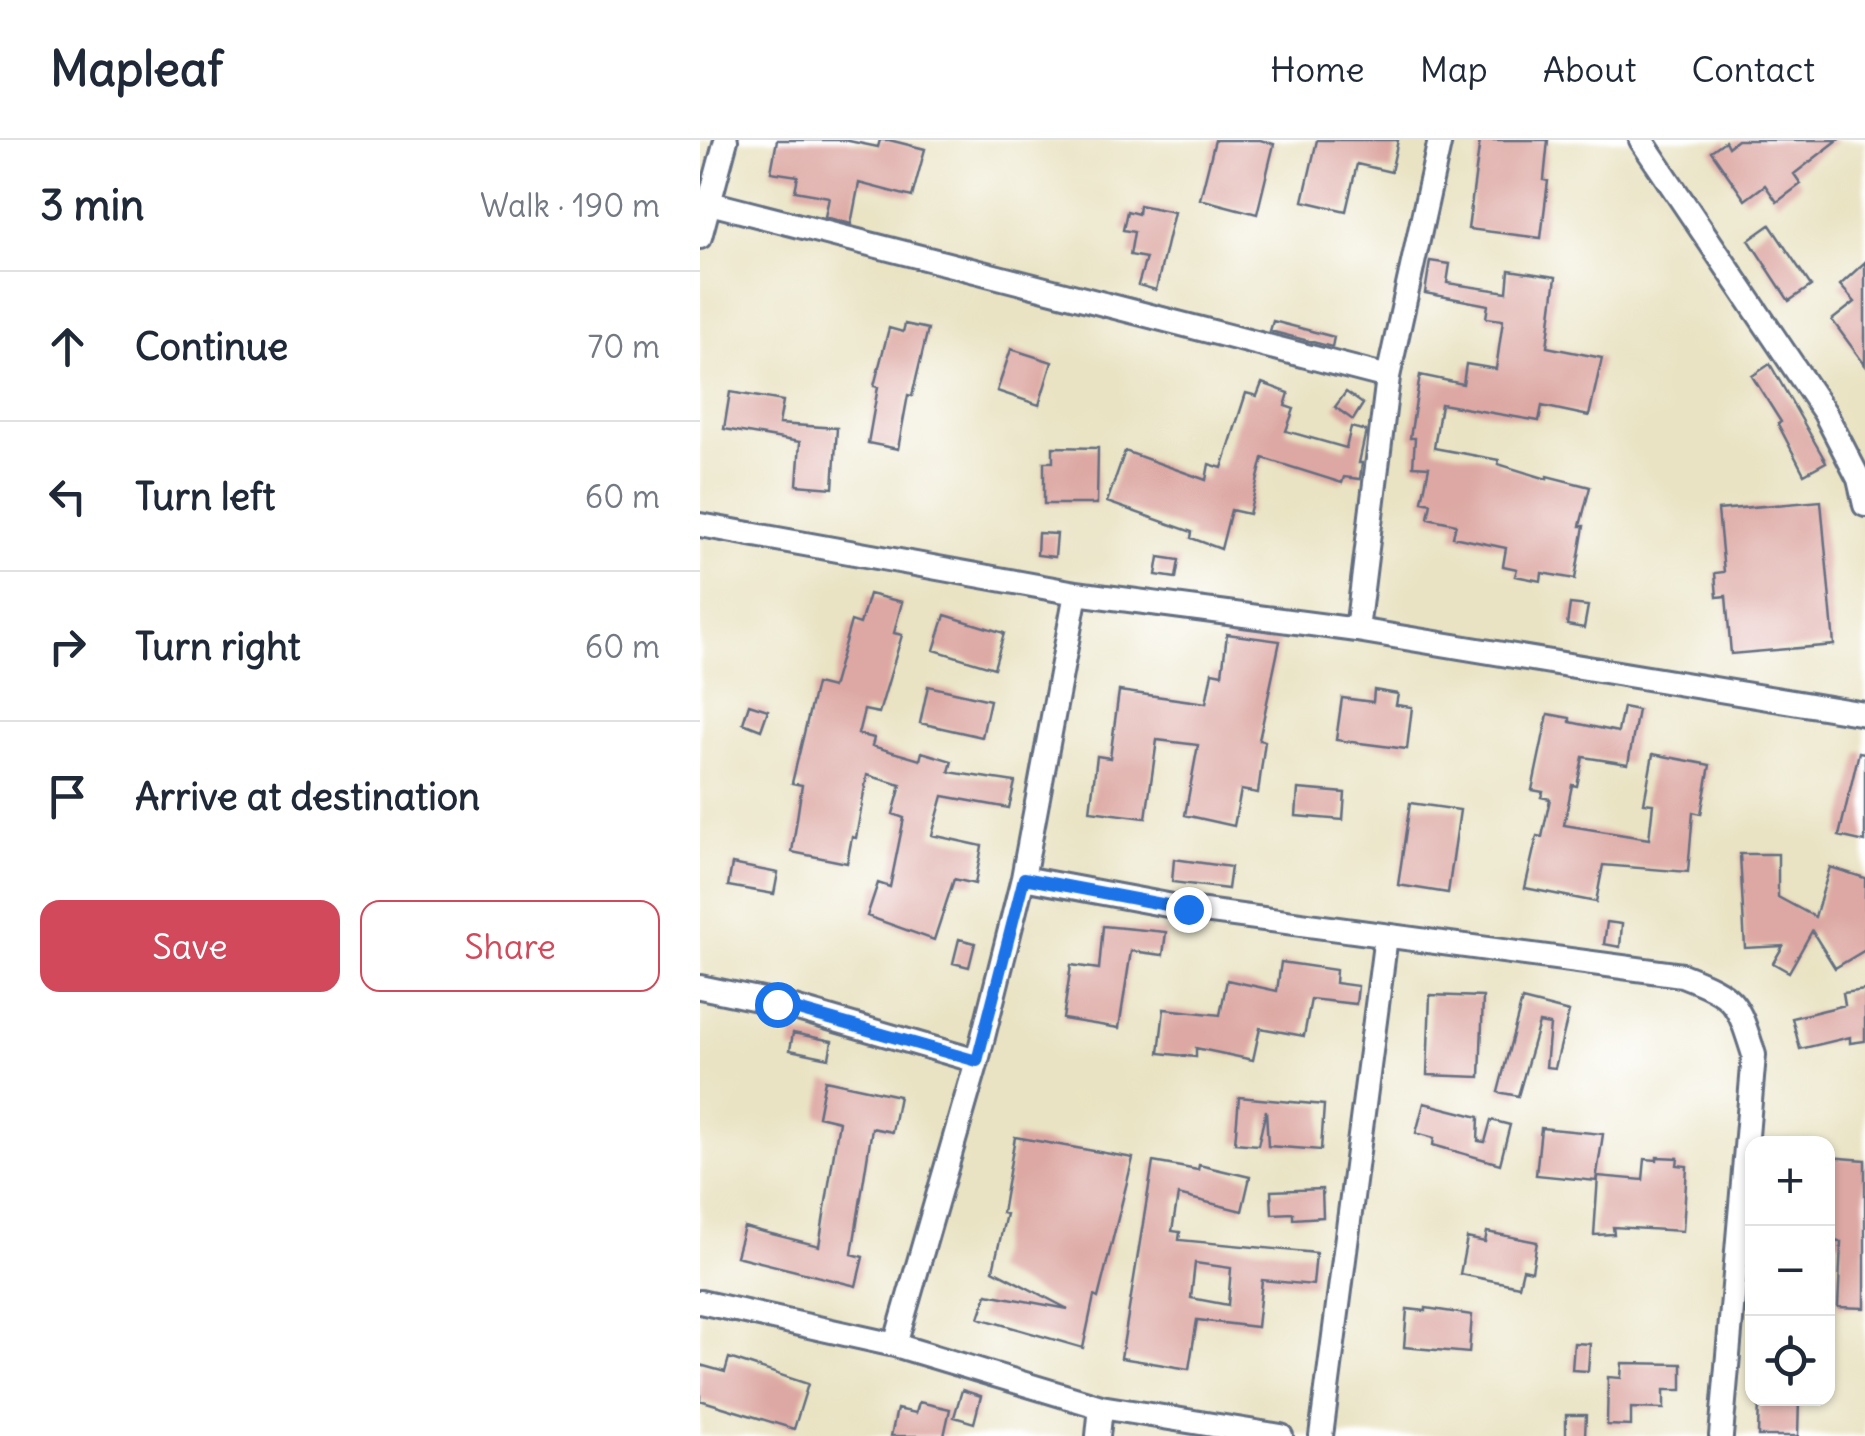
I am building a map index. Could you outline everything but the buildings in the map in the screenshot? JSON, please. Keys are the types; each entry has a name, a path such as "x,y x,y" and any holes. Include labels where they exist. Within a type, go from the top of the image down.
{"street":[{"path":"700,237 726,140"},
{"path":"1358,630 1388,377 1440,140"},
{"path":"1642,140 1825,414 1860,479 1865,505"},
{"path":"710,203 1388,377"},
{"path":"700,526 1076,593 1358,630 1865,714"},
{"path":"895,1345 977,1061 1024,878 1076,593"},
{"path":"1024,878 1188,909 1682,974 1720,990 1740,1013 1754,1055 1721,1436"},
{"path":"1321,1436 1386,936"},
{"path":"700,987 777,1004 977,1061"},
{"path":"700,1302 895,1345 1101,1407 1281,1436"},
{"path":"1098,1436 1101,1407"}],"route":[{"path":"777,1004 977,1061 1024,878 1188,909"}]}
